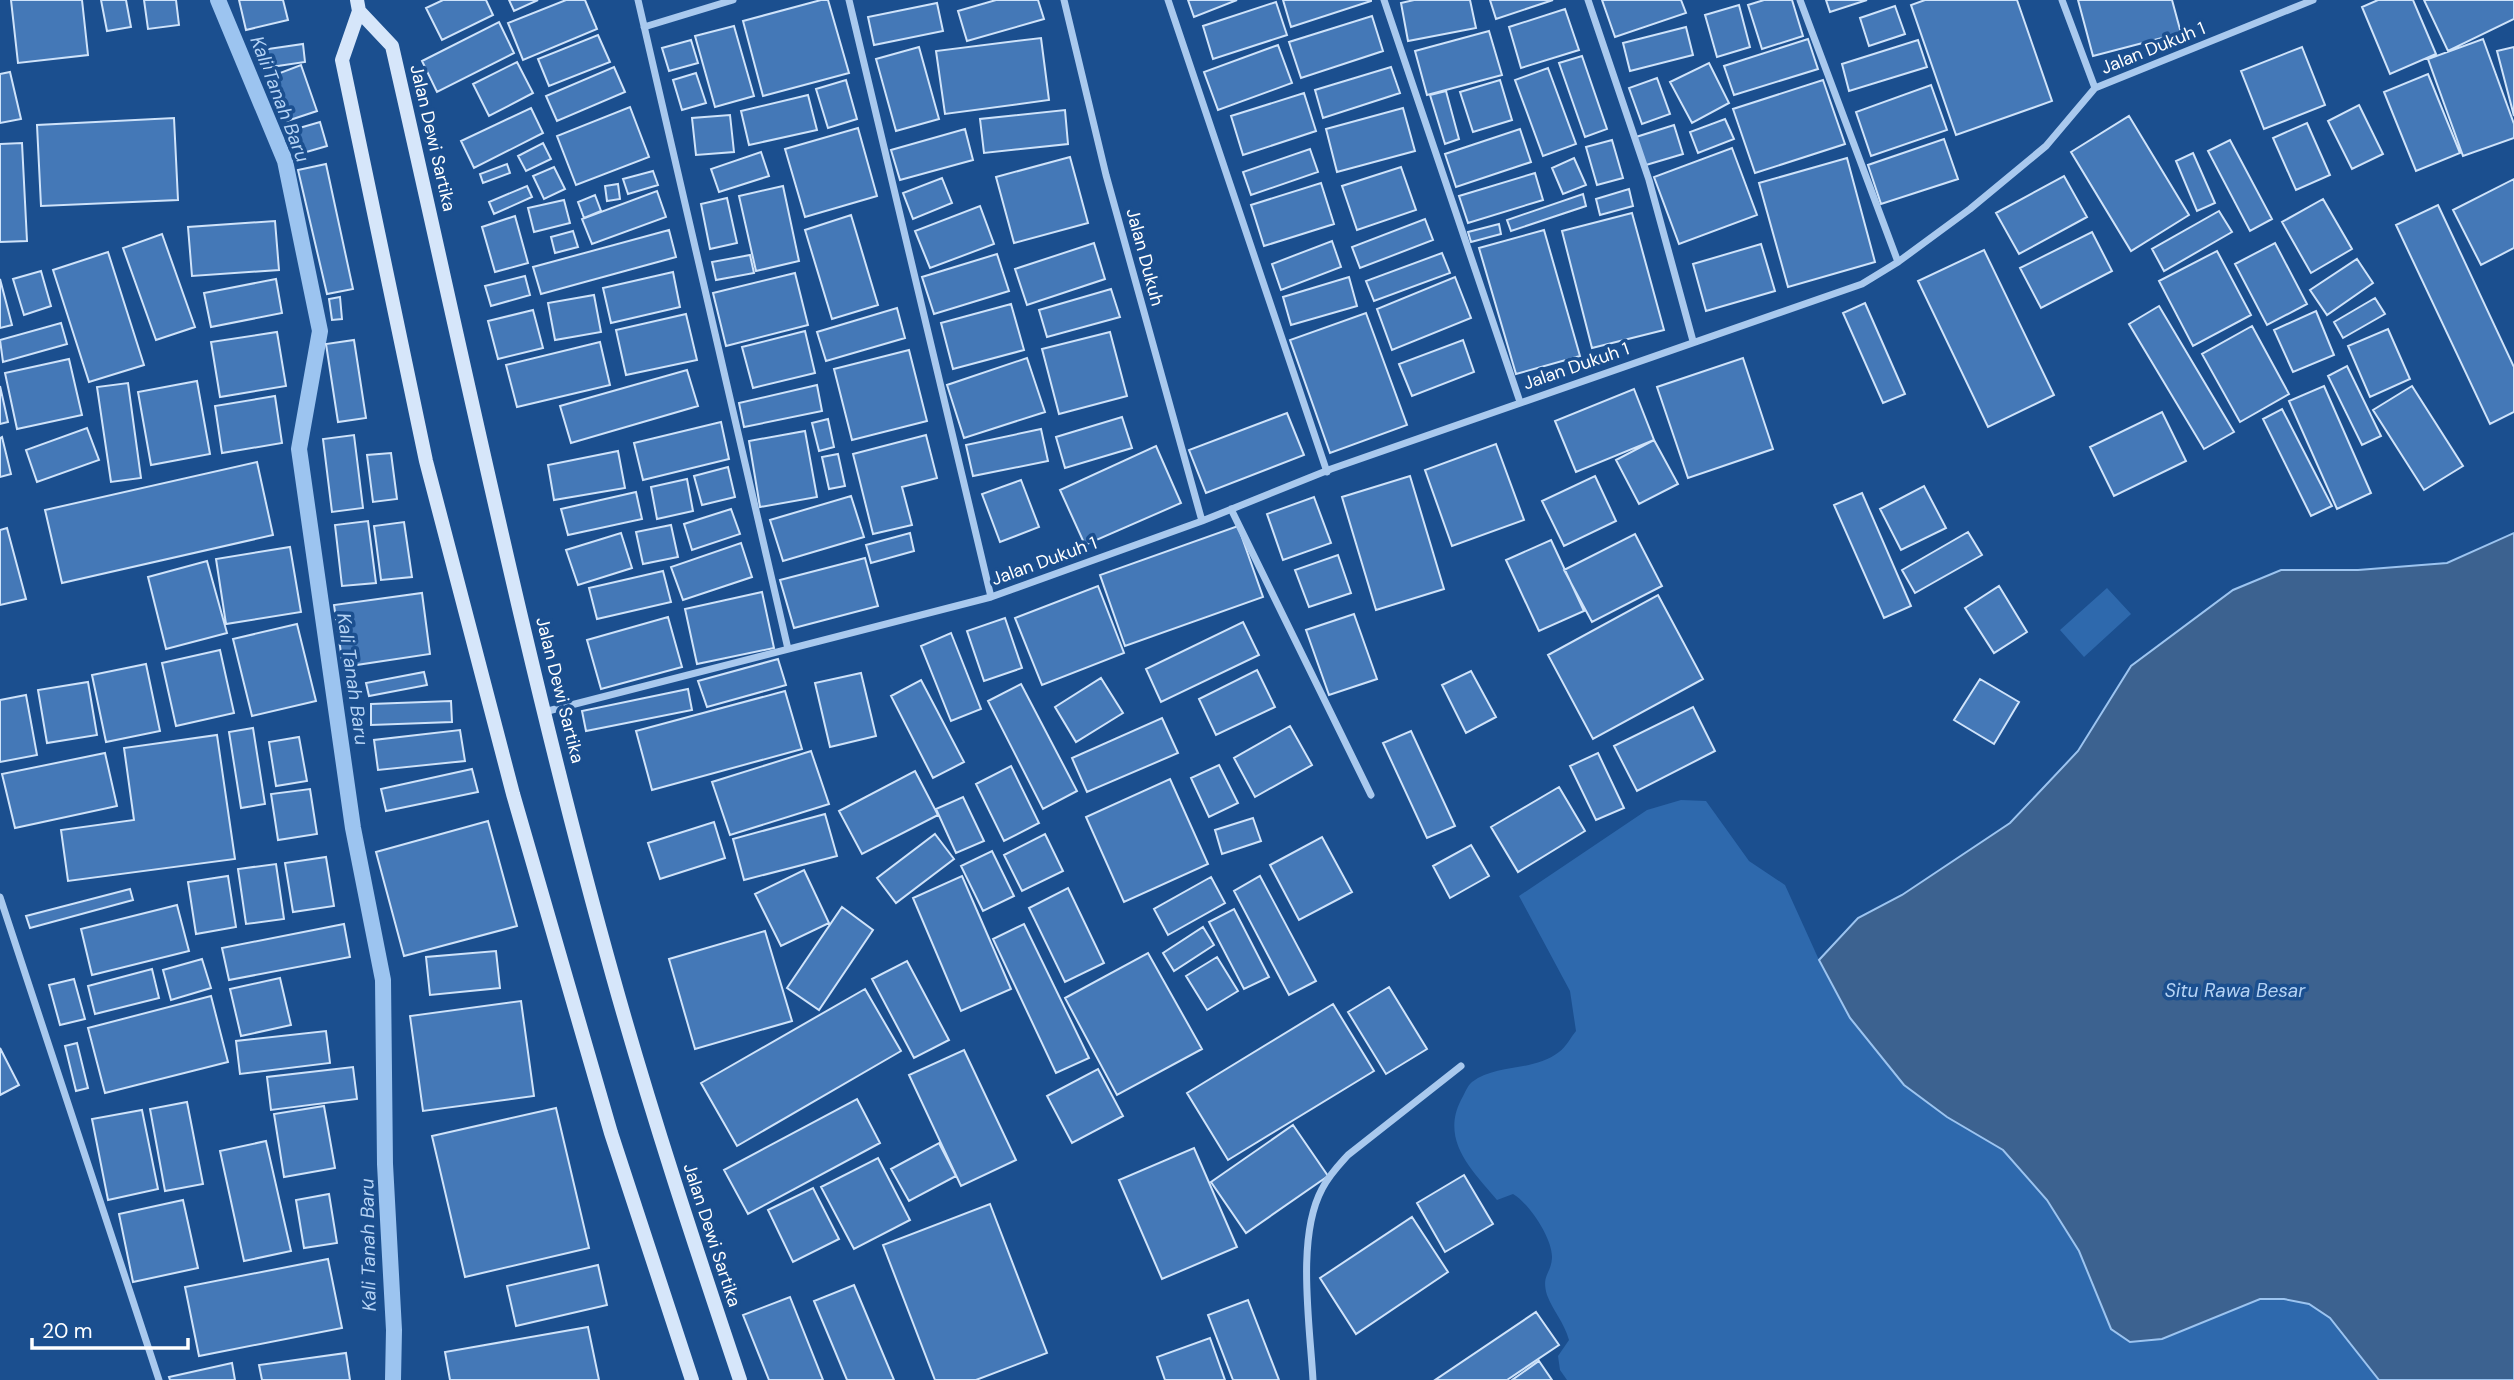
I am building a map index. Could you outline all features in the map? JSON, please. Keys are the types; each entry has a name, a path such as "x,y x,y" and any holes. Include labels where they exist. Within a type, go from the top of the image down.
{"main road":[{"name":"Jalan Dewi Sartika","path":"358,6 392,46 544,712 616,989 670,1169 740,1380"},
{"name":"Jalan Dewi Sartika","path":"358,6 342,60 426,461 513,794 611,1133 692,1380"}],"street":[{"path":"638,0 788,649"},
{"path":"644,27 733,0"},
{"path":"849,0 991,597"},
{"name":"Jalan Dukuh","path":"1063,0 1106,175 1202,521"},
{"path":"1168,0 1327,472"},
{"path":"1384,0 1520,402"},
{"path":"1588,0 1649,180 1693,341"},
{"path":"1800,0 1898,262"},
{"path":"2062,0 2095,88"},
{"name":"Jalan Dukuh 1","path":"544,712 991,597 1520,402 1862,284 1898,262 1970,209 2046,146 2095,88 2313,0"},
{"path":"1231,509 1371,794"},
{"path":"0,897 159,1380"},
{"path":"1313,1380 1307,1253 1320,1191 1332,1172 1348,1155 1461,1066"}],"shaded area":[{"path":"2107,588 2131,614 2084,657 2060,630"},
{"path":"1681,800 1706,801 1749,861 1785,885 1819,960 1850,1018 1904,1085 1947,1117 2003,1150 2047,1200 2079,1251 2111,1329 2195,1326 2260,1299 2284,1299 2309,1304 2330,1318 2379,1380 1567,1380 1560,1370 1558,1356 1569,1340 1545,1288 1552,1258 1549,1241 1526,1205 1513,1194 1497,1200 1470,1166 1457,1142 1454,1129 1456,1115 1472,1082 1493,1072 1549,1058 1562,1050 1576,1031 1570,991 1519,896 1647,810"}],"water":[{"name":"Situ Rawa Besar","path":"2514,533 2514,1380 2379,1380 2330,1318 2309,1304 2284,1299 2260,1299 2162,1339 2130,1342 2111,1329 2079,1251 2047,1200 2003,1150 1947,1117 1904,1085 1850,1018 1819,960 1858,918 1902,895 2010,823 2078,751 2131,666 2233,590 2281,570 2358,570 2447,563"}],"building":[{"path":"11,0 82,0 88,55 18,63"},
{"path":"101,0 126,0 131,27 107,31"},
{"path":"144,0 176,0 179,25 148,29"},
{"path":"239,0 283,0 288,20 246,30"},
{"path":"443,0 486,0 493,15 442,40 426,8"},
{"path":"509,0 538,0 514,11"},
{"path":"566,0 585,0 597,29 523,60 508,23"},
{"path":"828,0 849,73 763,96 743,21"},
{"path":"996,0 1038,0 1044,19 967,41 958,11"},
{"path":"1188,0 1237,0 1194,17"},
{"path":"1283,0 1371,0 1371,1 1291,27"},
{"path":"1414,0 1470,0 1476,28 1408,41 1401,3"},
{"path":"1490,0 1553,0 1496,19"},
{"path":"1602,0 1681,0 1686,13 1615,37"},
{"path":"1764,0 1792,0 1803,36 1762,49 1748,5"},
{"path":"1826,0 1867,0 1830,12"},
{"path":"1925,0 2017,0 2052,101 1956,135 1911,5"},
{"path":"2078,0 2172,0 2181,33 2093,56"},
{"path":"2378,0 2413,0 2436,54 2390,74 2362,7"},
{"path":"2424,0 2514,0 2514,19 2448,51"},
{"path":"1276,2 1287,35 1213,59 1203,26"},
{"path":"937,3 943,31 874,45 868,17"},
{"path":"1739,5 1750,47 1717,57 1705,15"},
{"path":"1895,6 1905,34 1869,46 1860,18"},
{"path":"1565,9 1579,50 1521,68 1509,27"},
{"path":"1372,16 1383,51 1301,78 1289,42"},
{"path":"499,22 514,53 437,92 422,61"},
{"path":"734,26 754,96 715,107 695,36"},
{"path":"1686,27 1693,55 1630,71 1623,43"},
{"path":"1489,31 1502,75 1427,95 1415,51"},
{"path":"598,35 610,62 549,86 538,59"},
{"path":"1041,38 1049,100 945,114 936,51"},
{"path":"1808,39 1818,69 1734,95 1724,66"},
{"path":"2483,39 2514,124 2514,138 2463,156 2428,59"},
{"path":"691,40 698,63 669,71 662,48"},
{"path":"1918,40 1927,67 1849,91 1842,64"},
{"path":"303,44 305,62 264,68 261,50"},
{"path":"1278,45 1292,83 1218,110 1204,72"},
{"path":"919,47 939,119 896,131 876,59"},
{"path":"2302,47 2325,105 2264,129 2241,71"},
{"path":"2514,47 2514,116 2497,51"},
{"path":"1582,56 1607,129 1585,137 1559,63"},
{"path":"517,62 533,93 489,116 473,84"},
{"path":"1709,63 1729,103 1692,123 1670,82"},
{"path":"301,65 317,111 287,121 272,76"},
{"path":"614,67 625,92 557,121 546,96"},
{"path":"1391,67 1400,93 1323,118 1315,90"},
{"path":"1548,68 1576,144 1543,156 1515,80"},
{"path":"10,72 21,119 0,123 0,74"},
{"path":"696,73 706,103 682,110 673,80"},
{"path":"2428,74 2460,153 2416,171 2384,92"},
{"path":"1657,78 1670,114 1642,124 1629,88"},
{"path":"846,80 857,119 828,128 816,89"},
{"path":"1500,80 1512,120 1473,132 1460,92"},
{"path":"1823,80 1845,144 1755,173 1733,109"},
{"path":"1931,85 1947,130 1871,156 1856,112"},
{"path":"1446,91 1459,139 1445,144 1430,95"},
{"path":"1304,93 1316,131 1243,155 1231,116"},
{"path":"808,95 817,130 749,145 741,111"},
{"path":"2359,105 2383,154 2352,169 2328,121"},
{"path":"630,107 649,157 576,185 557,136"},
{"path":"531,108 543,133 474,168 461,141"},
{"path":"1403,108 1415,151 1337,172 1326,129"},
{"path":"1065,110 1068,144 984,153 980,119"},
{"path":"730,115 734,152 696,155 692,118"},
{"path":"2129,116 2189,215 2131,251 2071,152"},
{"path":"174,118 178,200 41,206 37,125"},
{"path":"1725,119 1734,139 1698,153 1690,132"},
{"path":"320,122 327,146 296,155 289,131"},
{"path":"2307,123 2330,175 2296,190 2273,138"},
{"path":"1674,125 1683,154 1646,165 1636,137"},
{"path":"858,128 877,196 805,217 785,149"},
{"path":"965,129 973,160 900,180 891,150"},
{"path":"1520,129 1531,162 1456,187 1445,154"},
{"path":"1944,139 1958,179 1881,204 1868,165"},
{"path":"1612,140 1623,178 1597,185 1586,147"},
{"path":"2230,140 2272,219 2250,231 2208,151"},
{"path":"22,143 27,241 0,242 0,144"},
{"path":"543,143 551,159 526,171 518,156"},
{"path":"1732,148 1757,215 1679,244 1654,177"},
{"path":"1310,149 1318,172 1251,195 1243,172"},
{"path":"761,152 769,176 719,192 711,169"},
{"path":"2193,153 2215,203 2197,211 2176,161"},
{"path":"1070,157 1088,223 1014,243 996,177"},
{"path":"1574,158 1586,185 1563,194 1552,168"},
{"path":"1847,158 1875,262 1788,287 1759,183"},
{"path":"326,164 353,289 327,294 298,170"},
{"path":"507,164 510,173 483,183 480,174"},
{"path":"554,167 565,189 544,199 533,176"},
{"path":"1401,167 1416,210 1357,230 1342,186"},
{"path":"653,171 658,185 628,194 623,179"},
{"path":"1535,173 1543,200 1468,223 1459,196"},
{"path":"2064,176 2087,217 2019,254 1996,213"},
{"path":"942,178 952,203 913,219 903,193"},
{"path":"2514,179 2514,248 2481,265 2453,210"},
{"path":"1321,183 1334,224 1264,246 1251,205"},
{"path":"618,184 620,199 607,201 605,186"},
{"path":"527,186 532,197 494,214 489,202"},
{"path":"783,186 799,261 756,271 739,196"},
{"path":"1629,189 1633,206 1600,215 1596,199"},
{"path":"657,191 666,217 592,244 582,219"},
{"path":"1583,194 1586,206 1511,231 1507,220"},
{"path":"595,195 601,211 584,218 578,202"},
{"path":"727,198 737,243 710,249 701,204"},
{"path":"2323,199 2352,249 2311,273 2282,222"},
{"path":"564,200 570,223 534,232 528,208"},
{"path":"2438,205 2514,367 2514,412 2490,424 2396,225"},
{"path":"980,206 994,244 930,268 915,231"},
{"path":"2219,211 2232,232 2164,271 2152,249"},
{"path":"1632,213 1664,330 1592,348 1562,231"},
{"path":"851,215 878,305 832,319 805,230"},
{"path":"515,216 528,263 495,272 482,227"},
{"path":"1425,219 1433,240 1360,268 1352,247"},
{"path":"275,221 279,270 192,276 188,227"},
{"path":"1499,224 1501,234 1471,242 1468,232"},
{"path":"669,230 676,257 541,294 533,267"},
{"path":"1544,230 1580,356 1516,374 1479,248"},
{"path":"573,231 578,247 555,253 551,237"},
{"path":"2092,232 2112,271 2041,308 2020,268"},
{"path":"162,234 195,327 156,340 123,248"},
{"path":"1332,241 1341,267 1281,290 1272,264"},
{"path":"1094,243 1105,279 1027,305 1015,269"},
{"path":"2275,243 2307,304 2267,325 2235,264"},
{"path":"1761,244 1775,291 1706,311 1693,264"},
{"path":"1984,250 2054,395 1988,427 1918,281"},
{"path":"2217,251 2251,315 2193,346 2159,281"},
{"path":"108,252 144,365 89,382 53,270"},
{"path":"1442,253 1450,273 1374,301 1366,281"},
{"path":"997,254 1009,291 934,314 922,277"},
{"path":"750,255 754,273 716,280 712,262"},
{"path":"2357,259 2373,283 2327,315 2310,290"},
{"path":"41,271 51,306 24,315 13,279"},
{"path":"673,272 680,307 611,323 603,288"},
{"path":"795,273 808,325 726,346 713,293"},
{"path":"525,276 530,295 491,306 485,286"},
{"path":"1349,277 1357,306 1291,325 1283,297"},
{"path":"1455,277 1471,318 1392,350 1377,309"},
{"path":"0,279 12,325 0,328"},
{"path":"276,279 282,313 211,327 204,293"},
{"path":"1111,289 1120,317 1047,337 1039,310"},
{"path":"594,295 601,332 555,340 548,303"},
{"path":"340,297 342,319 332,320 329,299"},
{"path":"2375,298 2385,314 2343,338 2334,322"},
{"path":"1865,303 1905,394 1883,403 1843,313"},
{"path":"1011,304 1024,350 953,369 941,323"},
{"path":"2159,306 2234,432 2204,449 2129,324"},
{"path":"897,308 905,338 826,361 817,332"},
{"path":"533,310 543,348 498,359 488,321"},
{"path":"2316,311 2334,355 2293,372 2274,330"},
{"path":"1366,313 1407,425 1330,453 1290,340"},
{"path":"686,314 697,360 626,375 616,330"},
{"path":"61,323 67,344 3,362 0,340"},
{"path":"2252,326 2289,394 2240,422 2202,354"},
{"path":"2388,329 2410,379 2370,397 2348,346"},
{"path":"805,331 815,373 753,388 742,347"},
{"path":"277,332 286,386 220,397 211,342"},
{"path":"1110,332 1127,396 1059,414 1042,349"},
{"path":"354,340 366,418 338,422 326,344"},
{"path":"1463,340 1474,372 1412,396 1399,364"},
{"path":"600,342 610,385 517,407 506,365"},
{"path":"909,350 927,421 852,440 834,369"},
{"path":"1027,358 1045,412 964,438 947,385"},
{"path":"1743,358 1773,449 1688,478 1657,387"},
{"path":"69,359 82,415 17,429 5,373"},
{"path":"2347,366 2381,436 2362,445 2328,376"},
{"path":"687,370 698,406 571,443 560,406"},
{"path":"197,381 210,454 151,465 138,392"},
{"path":"128,383 141,478 111,482 97,387"},
{"path":"817,385 822,411 744,427 739,403"},
{"path":"0,386 8,422 0,424"},
{"path":"2324,386 2371,493 2337,509 2289,401"},
{"path":"2412,386 2463,466 2424,490 2373,410"},
{"path":"1634,389 1654,440 1576,472 1555,421"},
{"path":"275,396 282,443 222,453 215,406"},
{"path":"2282,409 2332,506 2311,516 2263,419"},
{"path":"2162,412 2186,461 2114,496 2090,447"},
{"path":"1287,413 1304,455 1206,493 1189,450"},
{"path":"1122,417 1132,448 1065,468 1056,437"},
{"path":"828,419 834,447 819,451 812,423"},
{"path":"721,422 729,459 643,480 634,443"},
{"path":"87,428 99,460 37,482 26,450"},
{"path":"1041,429 1048,461 973,476 966,445"},
{"path":"805,431 817,497 760,507 749,441"},
{"path":"354,435 363,508 332,512 323,439"},
{"path":"926,435 937,478 902,487 912,525 873,534 853,454"},
{"path":"2,437 11,474 0,477 0,438"},
{"path":"1654,440 1678,484 1639,504 1616,460"},
{"path":"1496,444 1524,520 1452,546 1425,470"},
{"path":"1156,446 1181,503 1085,545 1060,490"},
{"path":"618,451 625,488 554,500 548,465"},
{"path":"391,453 397,499 373,502 367,455"},
{"path":"838,454 845,486 829,489 822,457"},
{"path":"257,462 273,535 62,583 45,510"},
{"path":"728,467 735,497 702,505 694,476"},
{"path":"1410,476 1444,589 1376,610 1342,497"},
{"path":"1595,476 1616,521 1564,546 1542,501"},
{"path":"687,479 693,511 657,519 651,487"},
{"path":"1021,480 1039,527 1000,542 982,494"},
{"path":"1924,486 1946,528 1901,550 1880,509"},
{"path":"636,492 642,519 568,535 561,509"},
{"path":"1862,493 1911,606 1884,618 1834,505"},
{"path":"851,496 864,537 783,561 770,520"},
{"path":"1314,497 1331,543 1283,560 1267,514"},
{"path":"731,509 740,534 692,550 684,524"},
{"path":"368,521 376,583 342,586 335,525"},
{"path":"404,522 412,577 381,580 374,526"},
{"path":"671,525 678,557 643,564 636,532"},
{"path":"1238,526 1263,597 1125,646 1100,575"},
{"path":"7,528 26,599 0,605 0,530"},
{"path":"1968,532 1982,555 1915,593 1902,570"},
{"path":"621,533 632,568 578,585 566,550"},
{"path":"910,533 914,551 871,563 866,545"},
{"path":"1635,534 1662,586 1592,622 1564,570"},
{"path":"1551,540 1584,611 1539,631 1506,560"},
{"path":"741,543 752,577 683,600 671,567"},
{"path":"290,547 301,612 226,624 216,559"},
{"path":"1338,555 1351,593 1309,607 1295,570"},
{"path":"865,558 878,606 794,628 780,580"},
{"path":"207,561 227,633 166,649 148,577"},
{"path":"663,571 671,602 597,619 589,588"},
{"path":"1098,586 1124,653 1042,685 1015,618"},
{"path":"1999,586 2027,632 1994,653 1965,608"},
{"path":"762,592 774,648 697,664 685,609"},
{"path":"422,593 430,654 343,667 334,605"},
{"path":"1658,595 1703,679 1593,739 1548,655"},
{"path":"1354,614 1377,679 1329,695 1306,630"},
{"path":"668,617 682,667 601,689 587,640"},
{"path":"1005,618 1022,668 984,681 967,631"},
{"path":"1243,622 1259,655 1161,702 1146,669"},
{"path":"297,624 316,701 252,716 233,639"},
{"path":"951,633 981,709 951,721 921,646"},
{"path":"220,650 234,713 176,726 162,663"},
{"path":"778,659 786,685 707,707 698,681"},
{"path":"146,664 160,731 106,742 92,675"},
{"path":"1257,670 1275,707 1216,735 1199,699"},
{"path":"1471,671 1496,717 1466,733 1442,685"},
{"path":"424,672 427,685 369,696 366,683"},
{"path":"861,673 876,736 830,747 815,683"},
{"path":"1101,678 1123,713 1076,742 1055,707"},
{"path":"1980,679 2019,702 1994,744 1954,720"},
{"path":"921,680 964,762 933,778 891,696"},
{"path":"88,682 97,735 47,743 38,690"},
{"path":"1021,684 1077,791 1043,809 988,701"},
{"path":"688,689 692,710 586,731 582,711"},
{"path":"785,691 802,749 652,790 636,731"},
{"path":"26,695 37,755 0,762 0,700"},
{"path":"451,701 452,722 371,725 371,704"},
{"path":"1693,707 1715,751 1637,791 1614,746"},
{"path":"1162,718 1178,753 1087,792 1072,758"},
{"path":"1290,726 1312,765 1255,797 1234,758"},
{"path":"253,728 265,804 241,808 229,732"},
{"path":"460,730 465,761 378,770 374,740"},
{"path":"1411,731 1455,826 1427,838 1383,743"},
{"path":"217,735 235,859 68,881 61,830 134,820 124,748"},
{"path":"299,737 307,781 276,786 269,742"},
{"path":"811,751 829,804 730,835 712,782"},
{"path":"105,753 117,806 15,828 2,774"},
{"path":"1598,753 1624,808 1596,820 1570,766"},
{"path":"1219,765 1238,803 1209,817 1191,778"},
{"path":"1011,766 1039,823 1004,841 976,784"},
{"path":"472,769 478,792 386,811 381,789"},
{"path":"915,771 938,815 862,854 839,811"},
{"path":"1170,779 1208,864 1124,902 1086,817"},
{"path":"1559,787 1585,831 1518,872 1491,827"},
{"path":"310,789 317,834 278,840 271,794"},
{"path":"963,797 984,841 956,853 936,809"},
{"path":"825,814 837,856 744,880 733,839"},
{"path":"1253,818 1261,841 1222,854 1215,830"},
{"path":"488,821 517,926 404,956 376,852"},
{"path":"714,822 725,858 660,879 648,843"},
{"path":"935,834 954,859 896,903 877,878"},
{"path":"1045,834 1063,871 1022,891 1004,855"},
{"path":"1322,837 1352,892 1299,920 1270,865"},
{"path":"1471,845 1489,876 1450,898 1433,866"},
{"path":"992,851 1014,896 983,911 961,866"},
{"path":"326,857 334,906 293,912 285,863"},
{"path":"276,864 284,919 246,924 238,869"},
{"path":"804,870 829,923 781,946 755,894"},
{"path":"228,876 236,927 196,934 188,882"},
{"path":"962,876 1011,989 961,1011 913,898"},
{"path":"1260,876 1316,981 1289,995 1234,891"},
{"path":"1211,877 1225,903 1168,935 1154,909"},
{"path":"1068,888 1104,963 1065,982 1029,908"},
{"path":"130,889 133,900 30,928 26,916"},
{"path":"177,905 189,951 92,975 81,929"},
{"path":"842,907 873,930 819,1010 787,988"},
{"path":"1234,909 1269,977 1244,989 1209,922"},
{"path":"344,924 350,957 229,980 222,948"},
{"path":"1024,924 1089,1058 1056,1073 993,939"},
{"path":"1203,927 1214,945 1174,971 1163,953"},
{"path":"765,931 792,1021 695,1049 669,959"},
{"path":"496,951 500,988 430,995 426,957"},
{"path":"1148,953 1202,1049 1117,1095 1065,998"},
{"path":"1217,957 1238,991 1207,1010 1186,976"},
{"path":"202,959 211,988 171,1000 163,970"},
{"path":"907,961 949,1040 914,1058 872,979"},
{"path":"152,969 159,998 95,1014 88,986"},
{"path":"280,978 291,1025 241,1036 230,989"},
{"path":"74,979 85,1019 60,1025 49,985"},
{"path":"1389,987 1427,1049 1386,1074 1348,1012"},
{"path":"865,989 901,1051 737,1146 701,1083"},
{"path":"211,996 228,1062 105,1093 88,1028"},
{"path":"521,1001 534,1096 423,1111 410,1016"},
{"path":"1333,1004 1374,1071 1228,1160 1187,1093"},
{"path":"326,1031 330,1063 240,1074 236,1041"},
{"path":"77,1043 88,1088 76,1091 65,1046"},
{"path":"0,1048 19,1085 0,1095"},
{"path":"964,1050 1016,1160 961,1186 909,1075"},
{"path":"353,1067 357,1099 271,1110 267,1077"},
{"path":"1098,1069 1123,1116 1072,1143 1047,1096"},
{"path":"857,1099 880,1143 748,1214 724,1170"},
{"path":"187,1102 203,1184 165,1191 150,1109"},
{"path":"324,1106 335,1168 284,1177 274,1114"},
{"path":"556,1108 589,1248 465,1277 432,1136"},
{"path":"142,1110 158,1189 108,1200 92,1119"},
{"path":"1293,1125 1328,1176 1246,1233 1211,1182"},
{"path":"266,1141 291,1251 244,1261 220,1151"},
{"path":"939,1143 956,1176 909,1201 891,1169"},
{"path":"1194,1148 1237,1247 1162,1279 1119,1180"},
{"path":"878,1158 910,1220 854,1249 821,1187"},
{"path":"1464,1175 1493,1224 1445,1252 1417,1203"},
{"path":"813,1188 839,1239 793,1262 768,1210"},
{"path":"329,1194 337,1243 304,1248 296,1200"},
{"path":"183,1200 198,1268 133,1282 119,1214"},
{"path":"990,1204 1047,1353 976,1380 935,1380 883,1245"},
{"path":"1412,1217 1448,1272 1356,1334 1320,1278"},
{"path":"328,1259 342,1328 199,1356 185,1287"},
{"path":"598,1265 607,1305 516,1326 507,1286"},
{"path":"854,1285 894,1380 847,1380 814,1301"},
{"path":"790,1297 823,1380 769,1380 743,1315"},
{"path":"1248,1300 1279,1380 1233,1380 1208,1315"},
{"path":"1536,1312 1559,1345 1507,1380 1435,1380"},
{"path":"588,1327 599,1380 450,1380 445,1352"},
{"path":"1210,1338 1225,1380 1165,1380 1157,1357"},
{"path":"346,1353 350,1380 262,1380 259,1365"},
{"path":"1539,1361 1552,1380 1512,1380"},
{"path":"232,1363 235,1380 170,1380 169,1377"}],"waterway":[{"name":"Kali Tanah Baru","path":"218,0 285,161 320,331 299,449 353,828 383,980 385,1164 394,1330 393,1380"}]}
